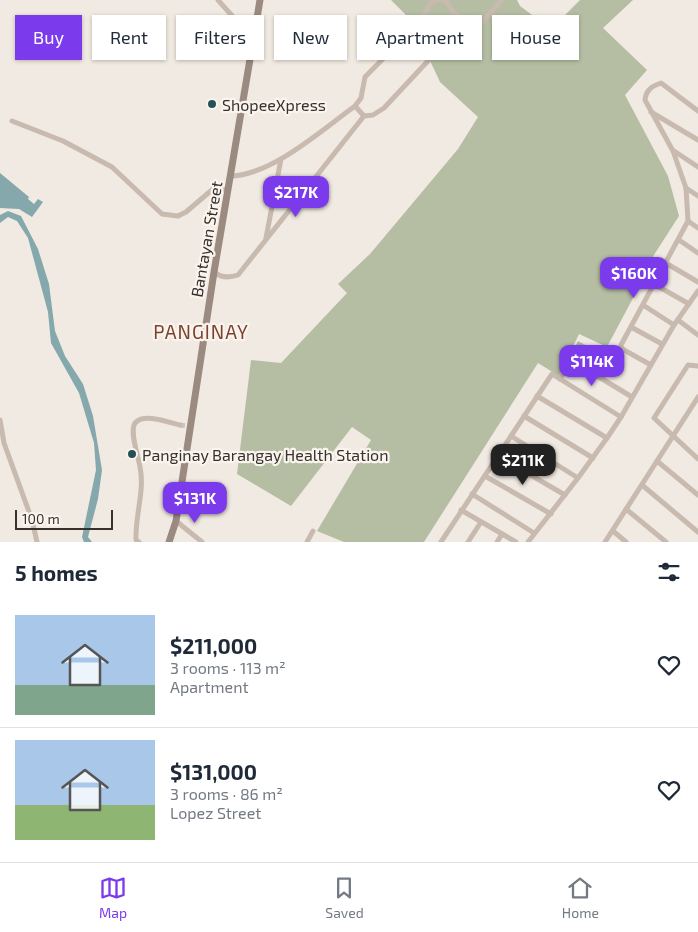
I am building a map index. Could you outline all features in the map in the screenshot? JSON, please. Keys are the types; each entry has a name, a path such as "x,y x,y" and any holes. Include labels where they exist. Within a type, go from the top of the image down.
{"main road":[{"name":"Bantayan Street","path":"258,15 260,0"},
{"name":"Bantayan Street","path":"169,542 176,520 188,426 250,60"}],"street":[{"path":"218,0 231,15"},
{"path":"424,15 430,4 436,0 448,3 457,15"},
{"path":"482,22 501,0"},
{"path":"231,176 250,174 281,159 354,106 361,98 365,77 382,60"},
{"path":"214,272 218,276 231,278 238,275 364,116 373,115 384,108 429,60"},
{"path":"650,365 621,347 664,262 679,240 688,221 686,188 673,151 645,100 646,94 652,86 661,83 698,110"},
{"path":"354,106 364,116"},
{"path":"651,111 698,140"},
{"path":"12,121 63,140 112,167 162,214 178,216 186,212 214,189 228,190"},
{"path":"673,151 698,167"},
{"path":"266,240 281,159"},
{"path":"686,188 698,196"},
{"path":"688,221 698,228"},
{"path":"679,240 698,253"},
{"path":"664,262 698,282"},
{"path":"654,284 698,304"},
{"path":"528,542 607,438 662,344 698,291"},
{"path":"643,305 698,336"},
{"path":"631,326 662,344"},
{"path":"560,379 571,360 632,397"},
{"path":"698,366 688,365 654,418 698,459"},
{"path":"441,542 552,374 621,417"},
{"path":"537,396 607,438"},
{"path":"605,542 698,397"},
{"path":"524,416 593,458"},
{"path":"139,542 136,540 135,526 140,498 141,469 133,434 134,426 136,422 146,418 180,425"},
{"path":"0,420 4,443 32,520 37,542"},
{"path":"511,436 578,478"},
{"path":"498,456 565,495"},
{"path":"657,461 698,495"},
{"path":"485,476 550,514"},
{"path":"642,486 698,532"},
{"path":"472,494 534,533"},
{"path":"626,509 666,542"},
{"path":"462,510 516,542"},
{"path":"176,520 202,542"},
{"path":"468,542 482,522"},
{"path":"613,530 626,542"},
{"path":"307,542 313,531"},
{"path":"497,542 502,534"}],"green space":[{"path":"391,0 517,0 520,6 532,15 492,15 492,60 579,60 579,15 565,15 580,0 633,0 603,28 647,70 625,95 668,176 679,216 652,258 607,347 579,334 559,376 538,363 424,542 344,542 317,531 371,440 352,427 291,506 237,474 251,360 281,363 347,293 338,284 370,254 458,149 478,117 440,82 430,60 482,60 482,15 406,15"},
{"path":"578,341 604,355 598,367 572,353"}],"water":[{"path":"0,173 29,197 28,199 34,204 38,199 43,202 32,217 19,209 0,208"},
{"path":"8,211 21,216 38,249 49,284 55,331 65,356 83,384 93,416 102,470 98,499 88,537 92,542 84,542 82,537 96,470 94,443 79,393 51,343 48,312 28,238 17,221 8,217 0,223 0,215"}],"tunnel":[{"path":"180,425 187,426"}],"place":[{"name":"ShopeeXpress","path":"212,104"},
{"name":"Panginay Barangay Health Station","path":"132,454"}],"district":[{"name":"PANGINAY","path":"201,331"}]}
